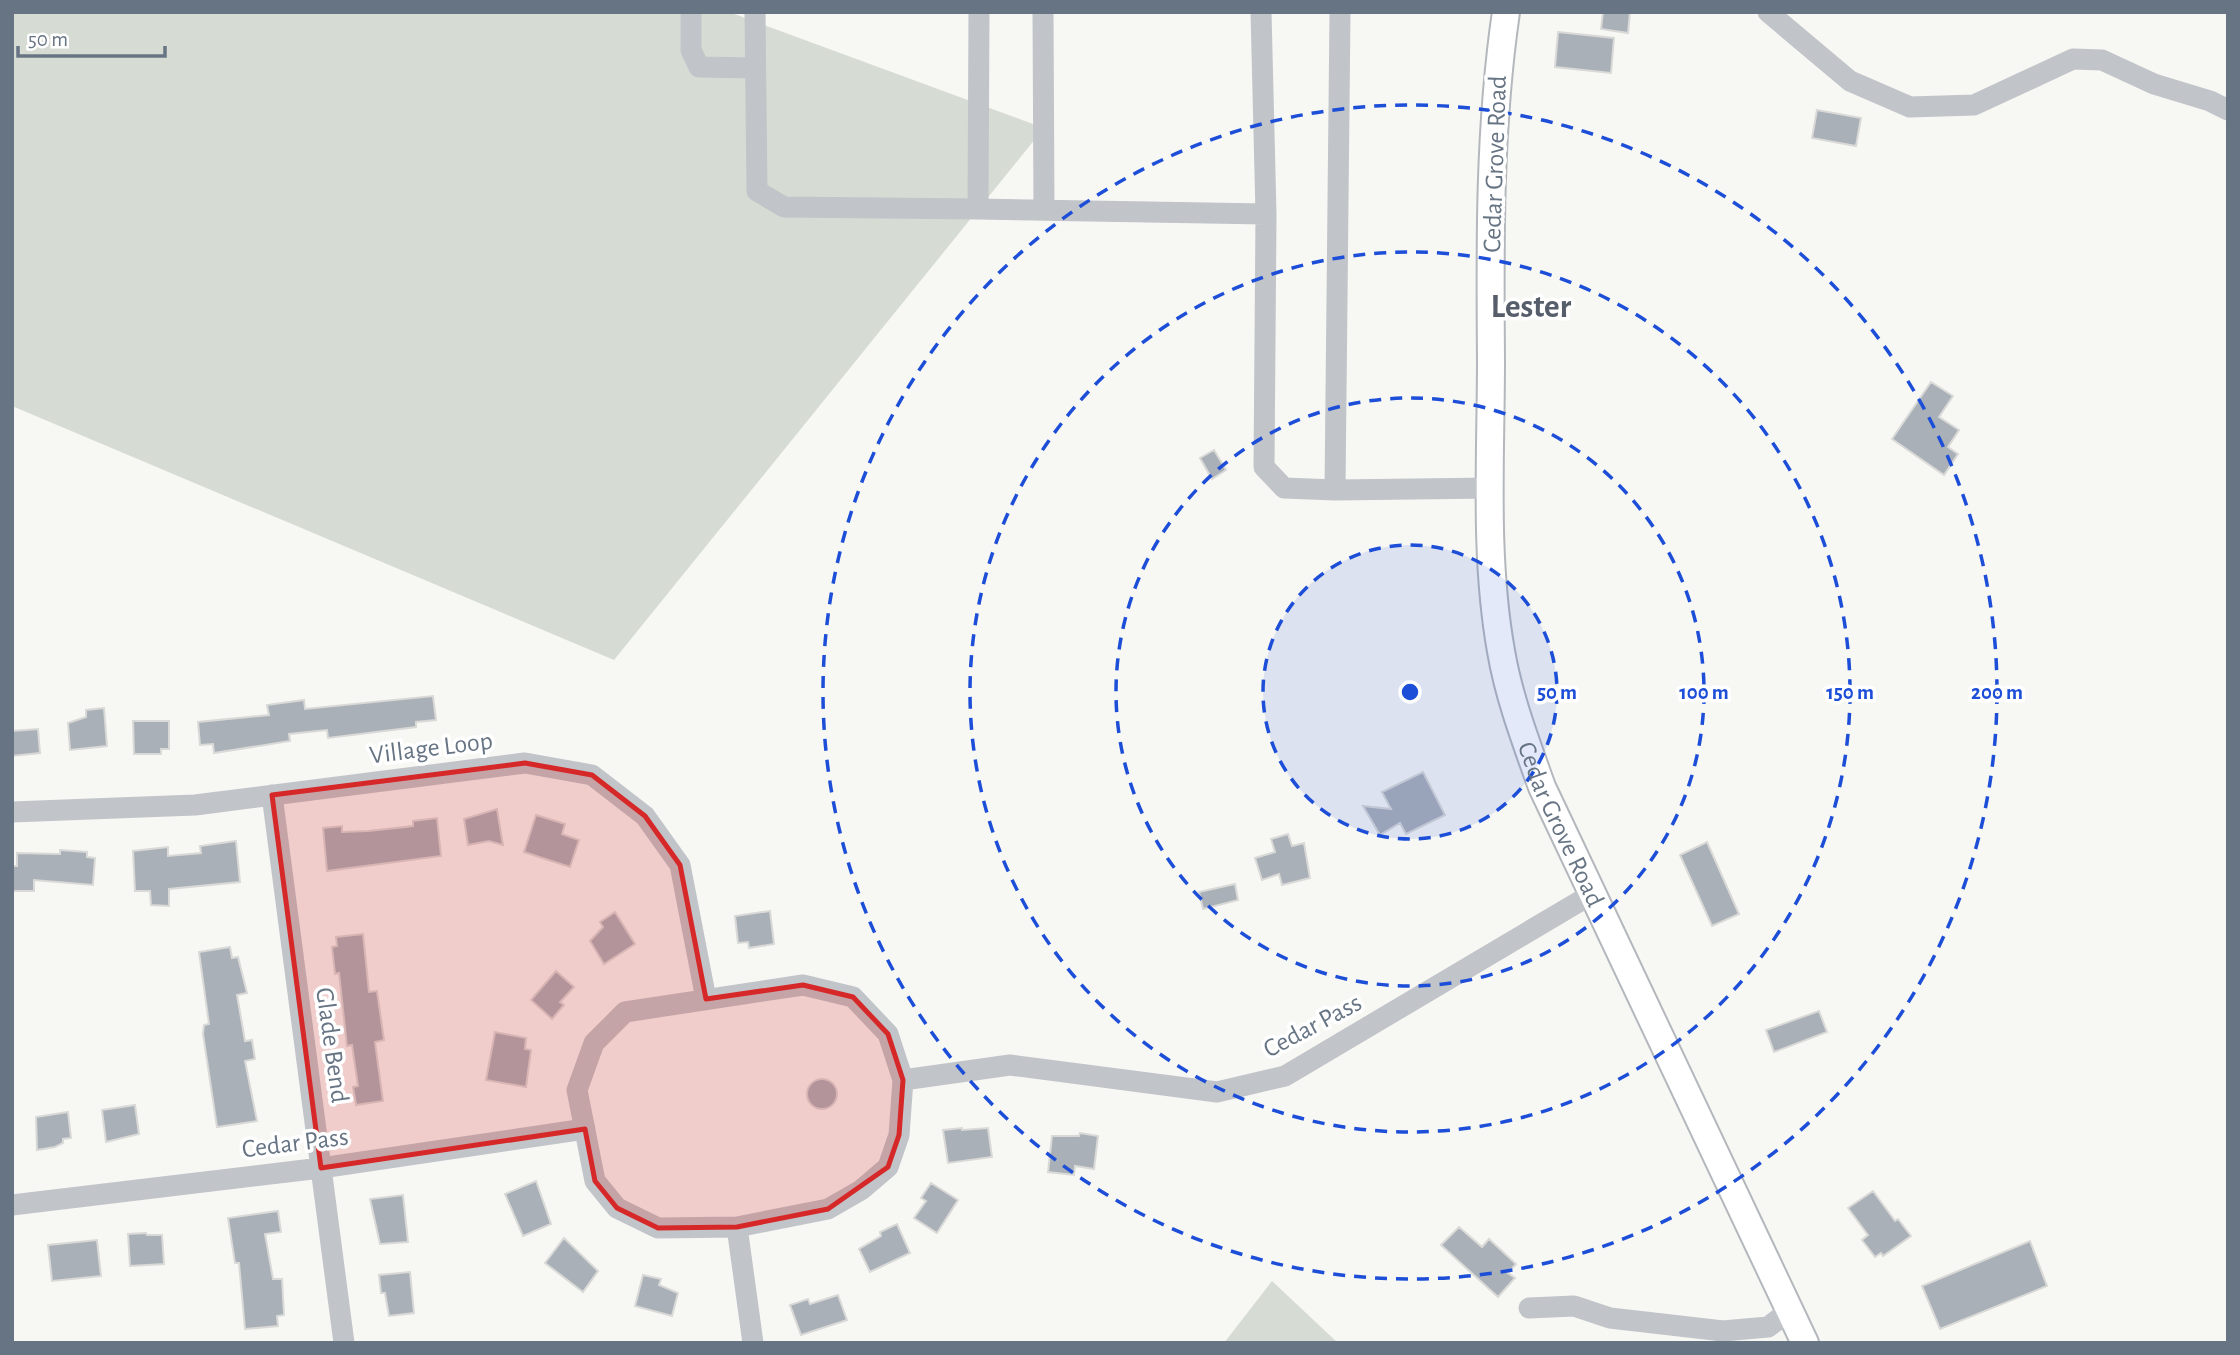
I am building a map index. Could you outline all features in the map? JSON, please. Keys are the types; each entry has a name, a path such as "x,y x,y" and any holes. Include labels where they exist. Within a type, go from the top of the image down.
{"main road":[{"name":"Cedar Grove Road","path":"1506,12 1498,63 1489,191 1492,570 1501,650 1516,716 1542,787 1788,1312 1805,1343"}],"street":[{"path":"691,12 691,50 699,67 755,68"},
{"path":"755,12 757,191 784,207 1266,214"},
{"path":"978,209 979,12"},
{"path":"1043,12 1044,210"},
{"path":"1261,12 1266,214 1264,467 1284,488 1492,488"},
{"path":"1335,489 1340,12"},
{"path":"1768,12 1850,81 1910,107 1974,105 2073,59 2102,60 2154,84 2210,101 2228,110"},
{"name":"Village Loop","path":"12,811 195,805 525,763 592,775 645,816 680,864 706,999"},
{"name":"Glade Bend","path":"272,795 344,1343"},
{"name":"Cedar Pass","path":"903,1080 1010,1065 1217,1092 1285,1076 1592,894"},
{"path":"803,985 853,997 888,1034 903,1080 900,1135 888,1167 861,1189 828,1209 737,1227 658,1228 617,1208 595,1181 577,1090 594,1043 625,1012 803,985"},
{"name":"Cedar Pass","path":"12,1205 321,1168 585,1129"},
{"path":"737,1227 753,1343"},
{"path":"1529,1308 1574,1306 1610,1318 1723,1331 1768,1327 1788,1312"}],"highlighted area":[{"path":"525,763 592,775 645,816 680,865 706,999 803,985 853,997 888,1034 903,1080 899,1135 888,1167 828,1209 737,1227 658,1228 617,1208 595,1181 585,1129 321,1168 272,795"}],"shaded area":[{"path":"12,12 729,12 1044,128 614,660 12,406"},
{"path":"1272,1281 1338,1343 1224,1343"}],"building":[{"path":"1603,12 1630,12 1628,33 1601,29"},
{"path":"1558,32 1614,38 1611,73 1555,67"},
{"path":"1817,110 1861,118 1856,146 1812,138"},
{"path":"1931,382 1953,396 1939,417 1959,430 1948,447 1958,454 1944,475 1892,439"},
{"path":"1214,450 1226,470 1212,479 1200,458"},
{"path":"433,696 436,720 416,722 416,727 328,738 327,730 289,734 290,741 214,753 213,744 200,745 198,722 269,715 267,705 304,700 305,709"},
{"path":"104,708 107,746 70,750 68,723 86,717 86,710"},
{"path":"133,721 169,721 169,749 161,749 161,754 134,754"},
{"path":"38,729 40,753 12,756 12,731"},
{"path":"1423,772 1445,815 1406,834 1400,823 1380,835 1363,806 1391,809 1382,792"},
{"path":"497,809 503,845 489,841 468,845 464,819"},
{"path":"536,815 565,824 562,834 579,840 570,867 524,852"},
{"path":"437,818 441,856 327,871 323,828 342,826 342,832 368,831 413,826 413,821"},
{"path":"1288,834 1292,846 1304,843 1310,878 1282,885 1279,874 1262,880 1255,858 1275,852 1271,839"},
{"path":"236,841 240,882 169,889 169,906 151,905 150,891 135,891 133,851 168,847 168,856 201,853 200,846"},
{"path":"1707,842 1739,914 1712,926 1680,855"},
{"path":"60,850 87,852 87,857 95,858 93,885 34,880 34,891 12,891 12,866 17,866 17,853 60,854"},
{"path":"1235,884 1238,900 1203,909 1199,892"},
{"path":"770,911 774,944 749,948 748,942 738,943 735,916"},
{"path":"615,912 635,944 604,964 590,941 603,927 600,922"},
{"path":"363,934 369,992 377,991 384,1040 375,1042 383,1101 356,1105 353,1087 358,1086 352,1045 347,1046 339,973 335,974 332,947 337,946 336,937"},
{"path":"230,947 232,958 238,957 247,993 237,995 245,1041 252,1040 255,1059 245,1061 257,1121 217,1127 203,1034 204,1025 209,1024 199,952"},
{"path":"556,971 574,987 560,1002 564,1005 552,1019 531,1000"},
{"path":"1819,1011 1827,1032 1774,1052 1766,1030"},
{"path":"495,1032 526,1038 525,1049 531,1050 526,1087 486,1080"},
{"path":"822,1079 833,1083 837,1094 833,1105 822,1109 811,1105 807,1094 811,1083"},
{"path":"135,1105 139,1134 106,1142 102,1110"},
{"path":"68,1112 71,1138 63,1139 63,1143 55,1147 37,1150 36,1117"},
{"path":"988,1128 992,1157 948,1163 943,1130"},
{"path":"1080,1133 1098,1136 1094,1169 1075,1166 1074,1175 1048,1172 1052,1136 1079,1136"},
{"path":"536,1181 551,1224 523,1236 505,1194"},
{"path":"931,1183 958,1200 937,1233 914,1218 926,1201 921,1198"},
{"path":"1873,1191 1895,1221 1898,1219 1911,1236 1883,1256 1881,1253 1875,1257 1862,1240 1868,1235 1848,1208"},
{"path":"403,1195 408,1242 380,1244 370,1199"},
{"path":"278,1211 281,1232 265,1234 273,1279 282,1279 284,1315 277,1316 278,1326 245,1329 239,1263 235,1263 228,1218"},
{"path":"897,1224 910,1253 870,1272 859,1249 881,1236 880,1232"},
{"path":"1459,1227 1482,1247 1489,1239 1516,1264 1508,1273 1515,1278 1498,1297 1441,1245"},
{"path":"128,1234 162,1235 164,1264 130,1266"},
{"path":"564,1238 598,1271 583,1292 545,1263"},
{"path":"97,1240 101,1276 52,1281 48,1245"},
{"path":"2030,1241 2047,1286 1940,1329 1922,1286"},
{"path":"410,1272 414,1313 389,1316 385,1293 381,1293 379,1275"},
{"path":"643,1275 661,1279 659,1285 678,1293 672,1316 635,1306"},
{"path":"838,1295 847,1320 801,1335 790,1305 808,1299 810,1304"}],"district":[{"name":"Lester","path":"1531,305"}]}
